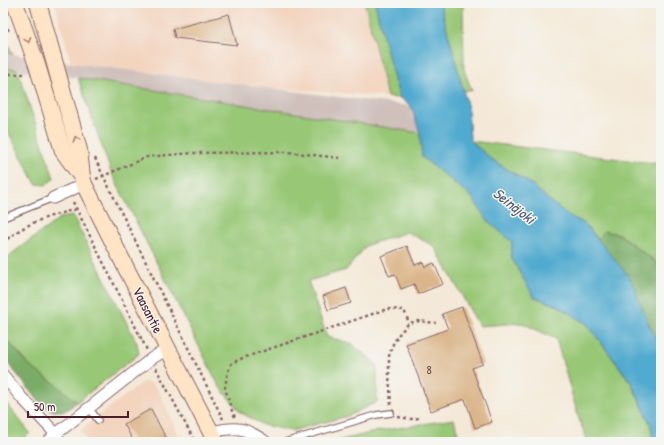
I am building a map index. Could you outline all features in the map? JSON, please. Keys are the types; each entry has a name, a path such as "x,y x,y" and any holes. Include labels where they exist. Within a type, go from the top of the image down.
{"main road":[{"name":"Vaasantie","path":"15,3 37,65 63,151 83,181 213,437"},
{"name":"Vaasantie","path":"38,3 79,150 83,181"}],"street":[{"path":"53,198 83,181"},
{"path":"3,374 51,440 167,348"},
{"path":"213,437 228,428 240,428 256,435 266,442"}],"lane":[{"path":"3,218 53,198"},
{"path":"90,408 98,420"},
{"path":"285,442 376,415 391,413"}],"path":[{"path":"3,74 30,75"},
{"path":"83,181 103,176 147,157 192,153 288,152 339,158"},
{"path":"94,153 103,176 228,428"},
{"path":"3,243 34,222 77,209"},
{"path":"240,428 232,411 226,388 227,375 231,364 240,359 387,309 404,310 409,323"},
{"path":"419,418 398,417 391,413 389,356 393,344 399,334 409,323 418,321 436,323"}],"shaded area":[{"path":"55,3 365,3 387,97 262,87 71,63"},
{"path":"3,53 411,106 420,133 78,78 3,68"},
{"path":"143,382 151,383 159,391 181,442 87,442 80,430"}],"green space":[{"path":"365,3 375,3 400,98 387,97"},
{"path":"440,3 463,3 464,70 472,91 463,90"},
{"path":"3,38 8,44 13,54 3,53"},
{"path":"3,68 17,69 54,178 46,185 36,184 3,122"},
{"path":"78,78 420,133 422,157 472,197 487,220 512,242 534,296 558,306 587,324 631,383 651,425 653,442 588,442 579,419 556,339 522,323 479,326 434,246 407,232 367,245 346,270 308,281 327,337 351,343 377,365 377,402 348,416 291,431 263,425 240,412 219,386 111,172"},
{"path":"471,141 661,164 661,266 619,234 604,232 598,239 585,224 568,215 531,184 491,159"},
{"path":"73,216 137,343 139,354 77,402 32,368 3,336 3,260 60,218"},
{"path":"604,231 619,234 661,266 661,348 598,239"},
{"path":"3,336 32,368 57,385 77,402 65,411 53,411 42,405 3,357"},
{"path":"3,399 30,433 20,442 3,442"},
{"path":"454,419 460,442 333,442 379,431"}],"water":[{"name":"Seinäjoki","path":"375,3 440,3 468,108 471,141 491,159 531,184 568,215 585,224 630,278 649,325 661,348 661,442 653,442 651,425 631,382 587,324 558,306 534,297 511,257 512,242 487,220 472,197 422,157 420,133 411,106 400,98"}],"building":[{"path":"229,14 237,45 175,38 173,29"},
{"path":"407,246 415,265 423,262 425,267 434,263 443,284 418,294 414,284 401,289 395,274 389,276 381,256"},
{"path":"346,288 351,303 328,310 323,296"},
{"path":"462,307 483,364 472,368 492,422 475,428 465,399 431,411 406,344 448,329 442,314"},
{"path":"151,409 168,442 134,442 124,424"}]}
